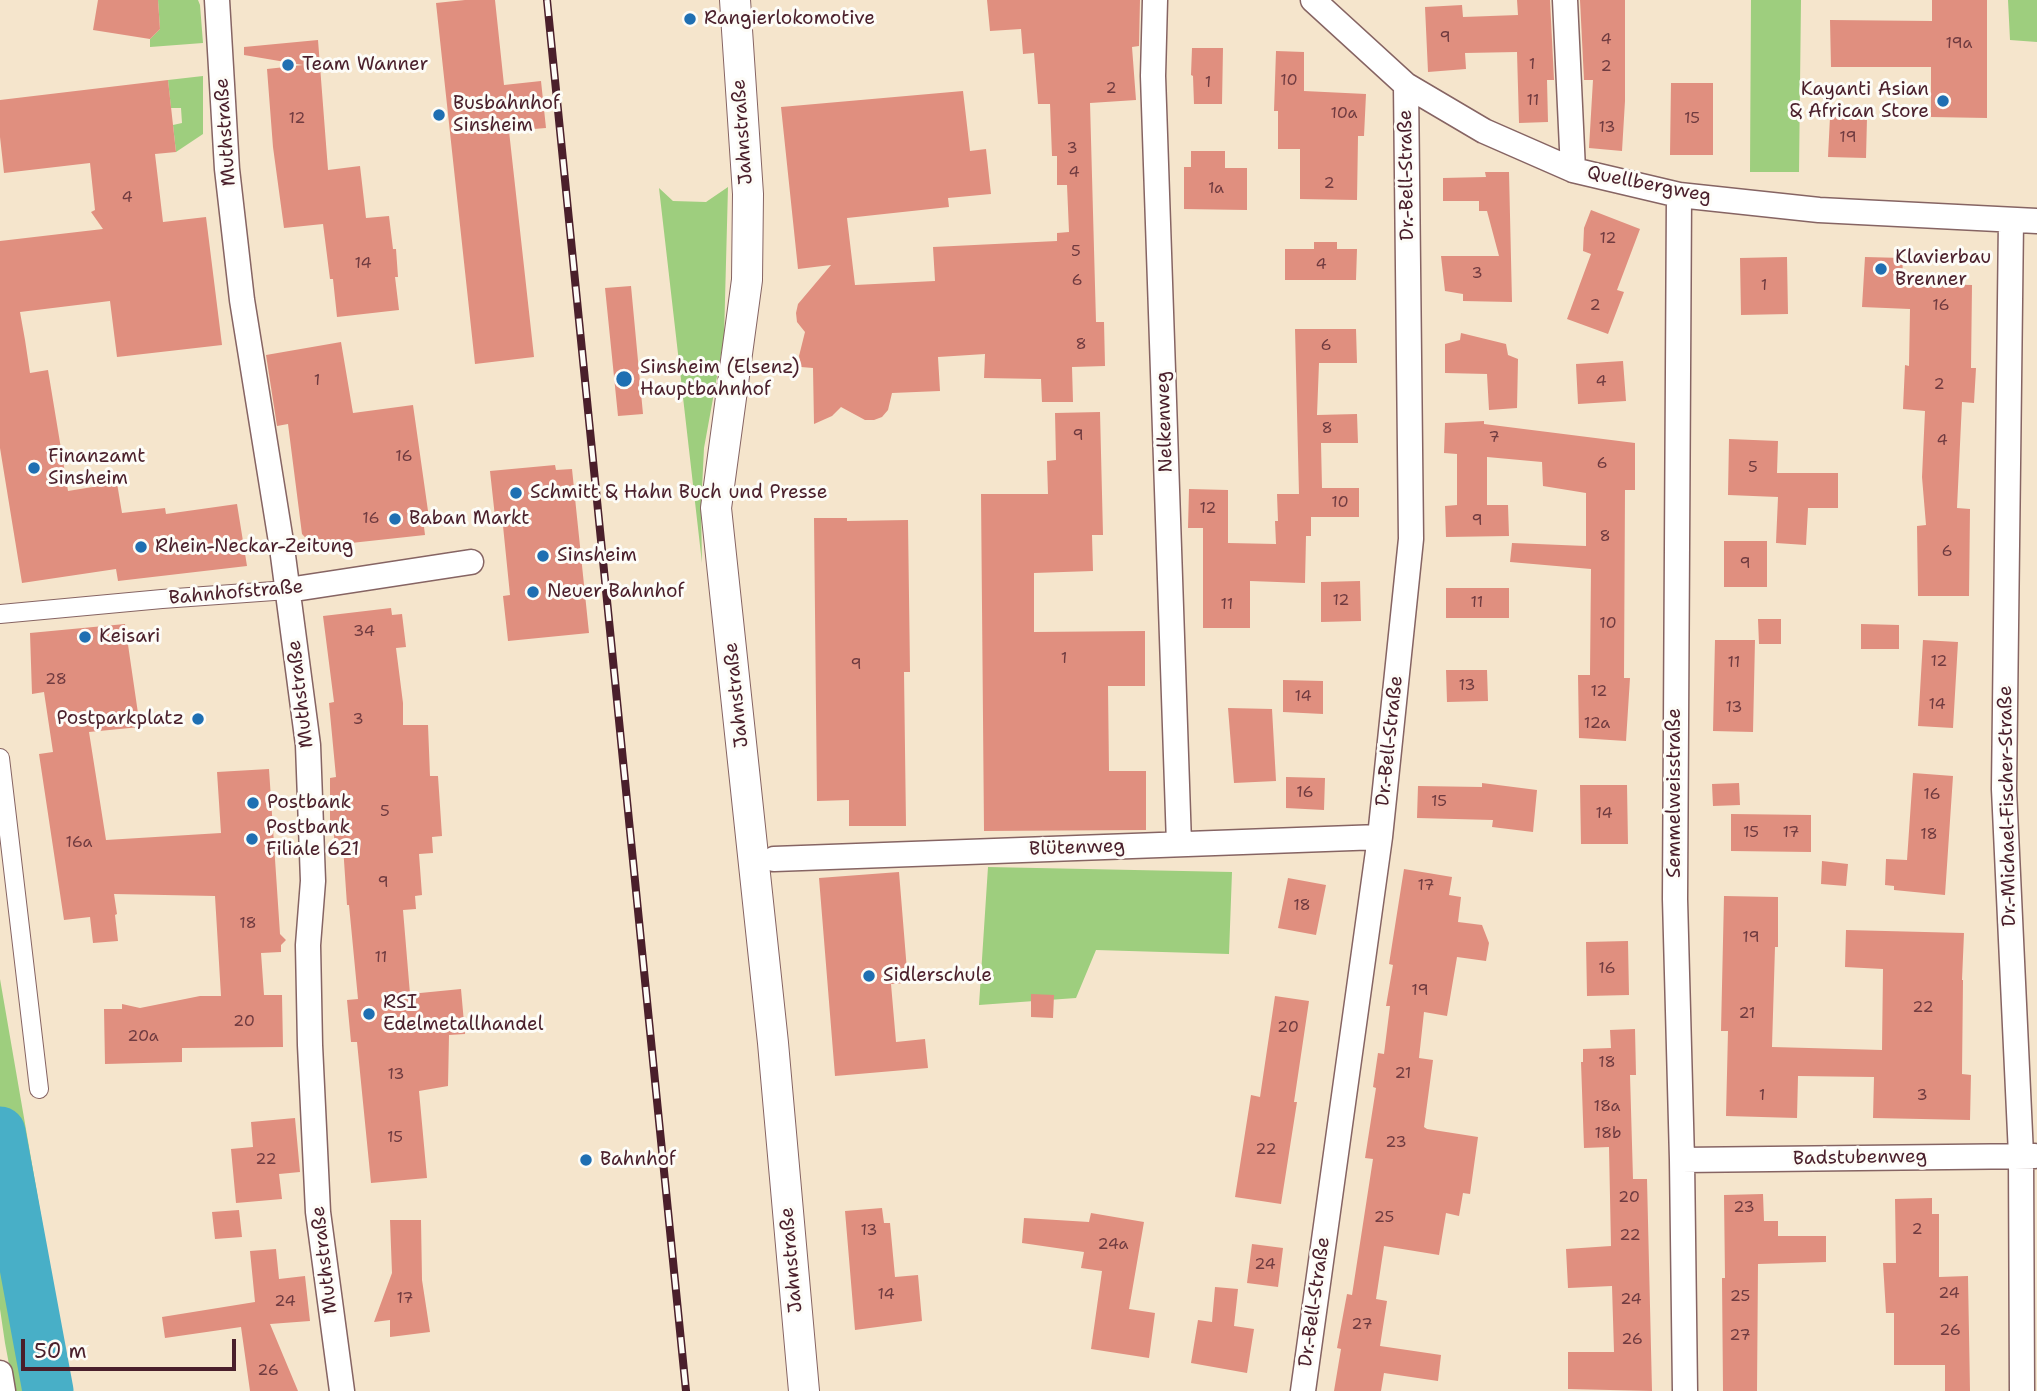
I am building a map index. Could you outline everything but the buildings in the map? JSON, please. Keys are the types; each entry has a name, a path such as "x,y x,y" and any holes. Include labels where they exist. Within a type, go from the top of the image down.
{"street":[{"name":"Muthstraße","path":"217,0 227,169 244,319 288,590 308,745 313,881 308,945 310,1045 318,1212 342,1391"},
{"name":"Jahnstraße","path":"735,0 748,194 747,280 716,508 769,1004 804,1391"},
{"name":"Nelkenweg","path":"1155,0 1153,76 1179,844"},
{"name":"Quellbergweg","path":"1313,0 1406,85 1484,131 1573,170 1679,195 1819,210 2037,221"},
{"path":"1565,0 1573,170"},
{"name":"Dr.-Bell-Straße","path":"1303,1391 1380,837 1411,539 1406,85"},
{"name":"Semmelweisstraße","path":"1679,195 1675,899 1685,1391"},
{"name":"Dr.-Michael-Fischer-Straße","path":"2011,220 2004,789 2029,1156 2022,1391"},
{"name":"Bahnhofstraße","path":"0,614 288,590 471,562"},
{"path":"0,758 39,1089"},
{"name":"Blütenweg","path":"774,859 1380,837"},
{"name":"Badstubenweg","path":"1682,1160 2029,1156"},
{"path":"0,1373 3,1391"}],"green space":[{"path":"158,0 198,0 203,43 150,47 150,39 160,29"},
{"path":"1751,0 1801,0 1799,172 1750,172"},
{"path":"2008,0 2037,0 2037,42 2010,40"},
{"path":"203,76 203,134 176,152 173,125 182,123 181,108 171,108 168,80"},
{"path":"728,187 724,338 704,448 702,563 659,188 673,201 706,202"},
{"path":"988,867 1232,872 1229,954 1096,950 1076,998 979,1005"},
{"path":"0,979 71,1391 14,1391 5,1343 0,1309"}],"waterway":[{"path":"0,1132 48,1391"}],"railway":[{"path":"547,0 686,1391"}],"place":[{"name":"Rangierlokomotive","path":"690,19"},
{"name":"Team Wanner","path":"288,65"},
{"name":"Kayanti Asian & African Store","path":"1943,101"},
{"name":"Busbahnhof Sinsheim","path":"439,115"},
{"name":"Klavierbau Brenner","path":"1881,269"},
{"name":"Sinsheim (Elsenz) Hauptbahnhof","path":"624,379"},
{"name":"Finanzamt Sinsheim","path":"34,468"},
{"name":"Schmitt & Hahn Buch und Presse","path":"516,493"},
{"name":"Baban Markt","path":"395,519"},
{"name":"Rhein-Neckar-Zeitung","path":"141,547"},
{"name":"Sinsheim","path":"543,556"},
{"name":"Neuer Bahnhof","path":"533,592"},
{"name":"Keisari","path":"85,637"},
{"name":"Postparkplatz","path":"198,719"},
{"name":"Postbank","path":"253,803"},
{"name":"Postbank Filiale 621","path":"252,839"},
{"name":"Sidlerschule","path":"869,976"},
{"name":"RSI Edelmetallhandel","path":"369,1014"},
{"name":"Bahnhof","path":"586,1160"}]}
